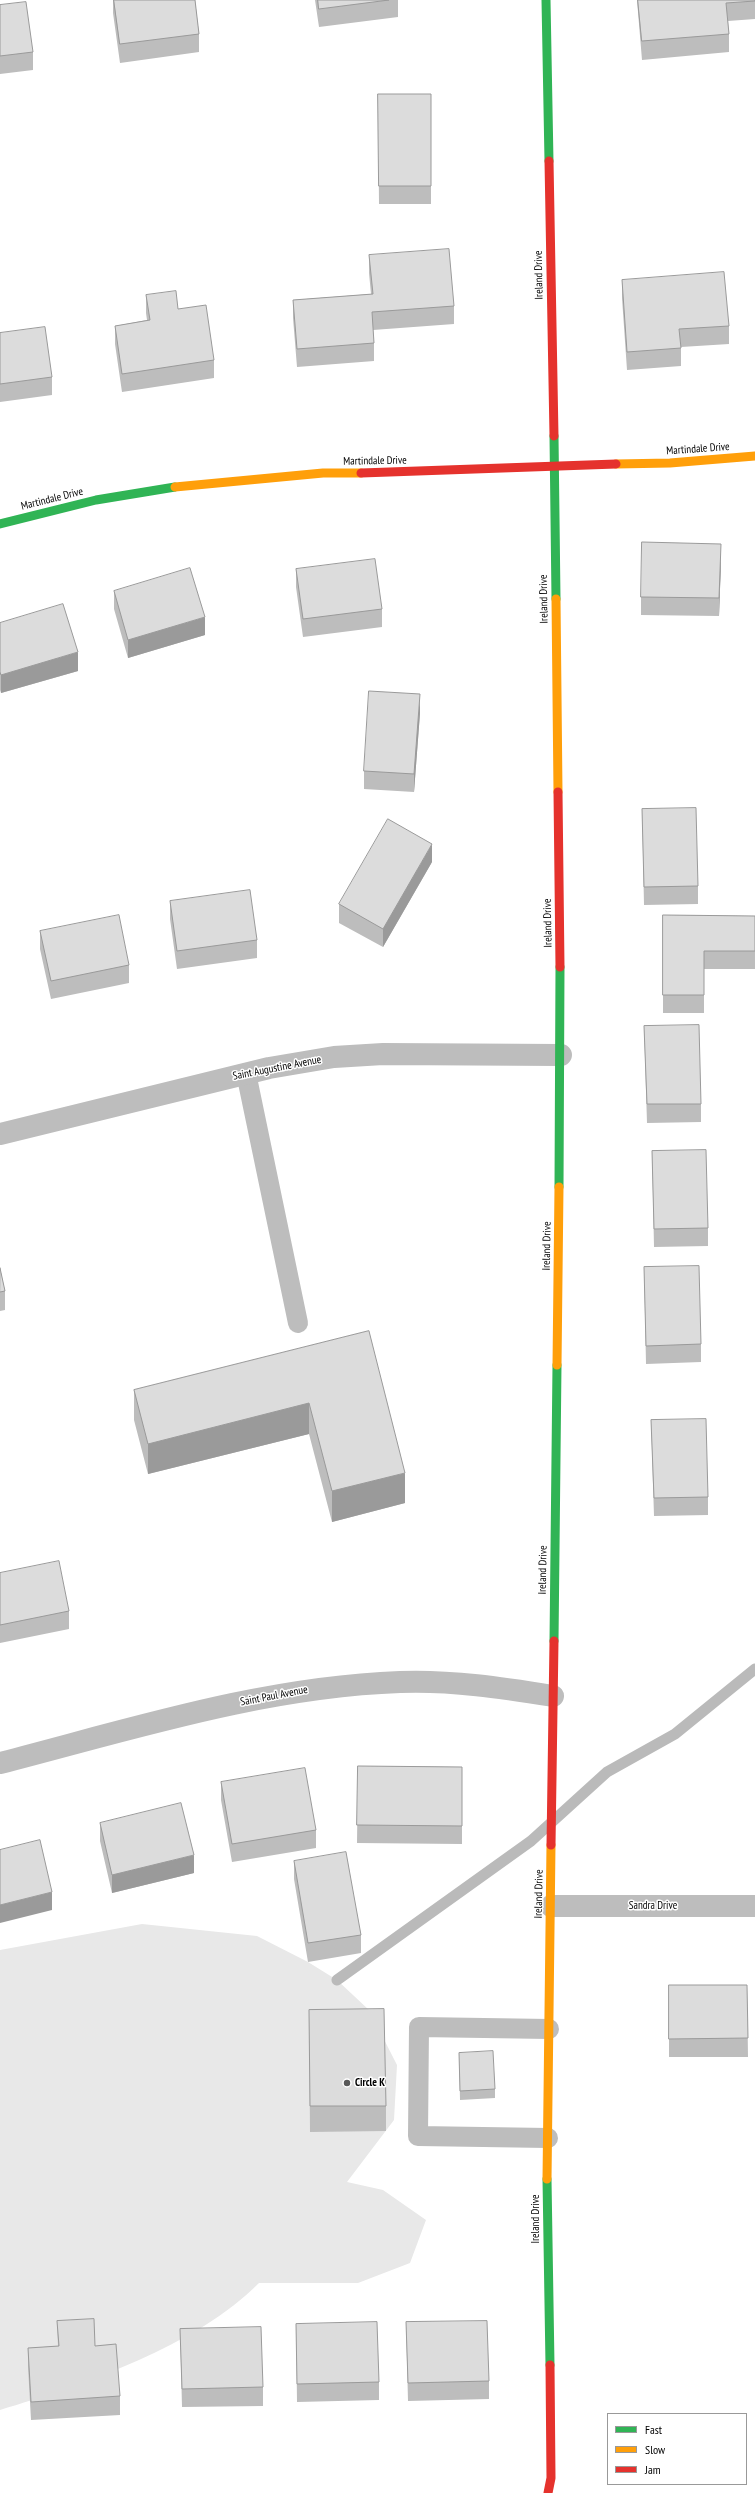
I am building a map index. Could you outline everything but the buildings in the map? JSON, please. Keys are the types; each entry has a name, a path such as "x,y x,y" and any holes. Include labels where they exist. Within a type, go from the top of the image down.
{"main road":[{"name":"Ireland Drive","path":"546,0 555,465 561,1056 548,2138 551,2478 548,2493"},
{"name":"Martindale Drive","path":"0,524 96,500 201,483 323,473 396,473 555,465 670,463 755,456"}],"street":[{"name":"Saint Augustine Avenue","path":"0,1134 246,1073 334,1057 383,1054 561,1056"},
{"name":"Saint Paul Avenue","path":"0,1763 247,1700 320,1688 401,1682 482,1685 554,1696"},
{"name":"Sandra Drive","path":"551,1906 755,1906"}],"lane":[{"path":"246,1073 298,1323"},
{"path":"548,2138 418,2136 418,2113 419,2027 549,2029"}],"shaded area":[{"path":"142,1924 257,1936 308,1962 337,1980 369,2010 397,2065 394,2120 347,2182 383,2190 426,2220 410,2263 358,2283 259,2283 233,2306 204,2326 172,2344 137,2361 102,2375 0,2410 0,1950"}],"waterway":[{"path":"337,1980 531,1841 607,1772 675,1734 755,1669"}],"traffic: fast":[{"path":"546,0 549,161"},
{"path":"554,436 556,599"},
{"path":"0,524 96,500 175,487"},
{"path":"559,1187 560,967"},
{"path":"554,1641 557,1365"},
{"path":"547,2179 550,2365"}],"traffic: slow":[{"path":"616,464 670,463 755,456"},
{"path":"175,487 323,473 361,473"},
{"path":"556,599 558,792"},
{"path":"557,1365 559,1187"},
{"path":"547,2179 551,1845"}],"traffic: jam":[{"path":"549,161 554,436"},
{"path":"361,473 616,464"},
{"path":"558,792 560,967"},
{"path":"551,1845 554,1641"},
{"path":"548,2493 551,2478 550,2365"}],"place":[{"name":"Circle K","path":"347,2083"}]}
